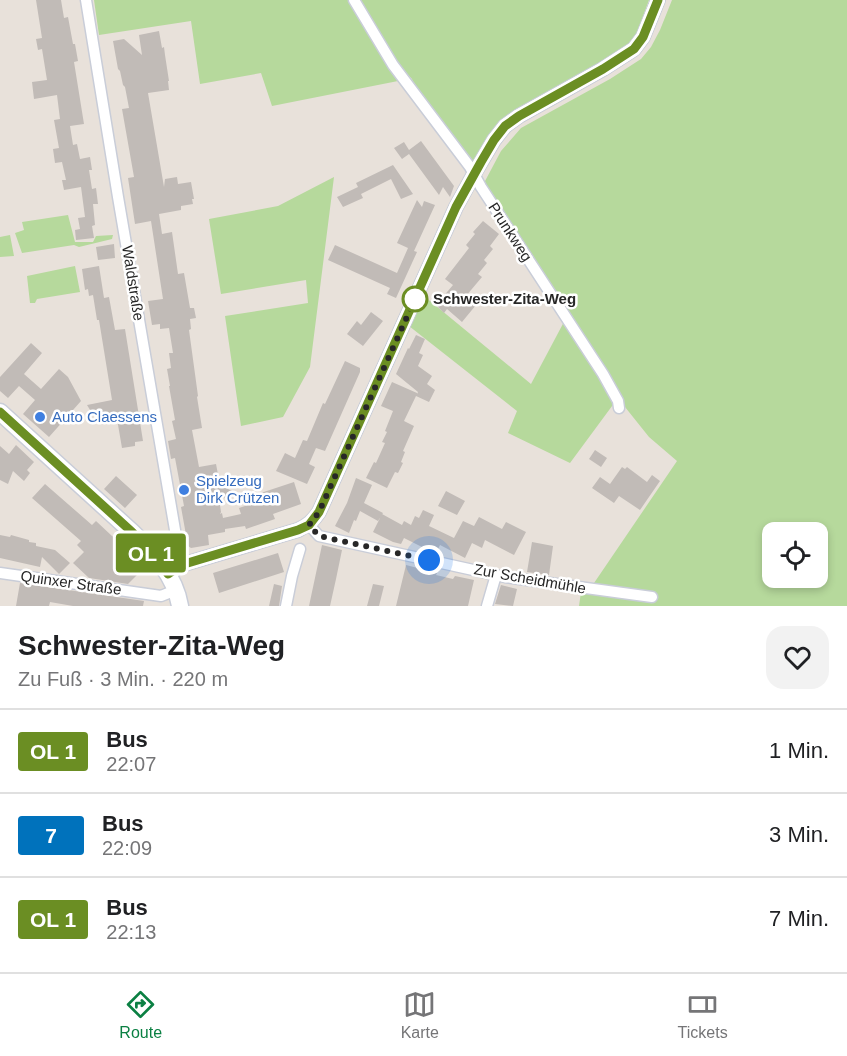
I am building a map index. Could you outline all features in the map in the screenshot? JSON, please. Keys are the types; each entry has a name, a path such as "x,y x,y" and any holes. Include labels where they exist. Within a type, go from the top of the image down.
{"main road":[{"path":"0,412 132,532 161,564 175,570 178,598"}],"street":[{"name":"Waldstraße","path":"86,0 175,570"},
{"name":"Prunkweg","path":"354,0 393,65 474,174 603,374 618,401 619,408"},
{"path":"175,570 309,525 319,512 456,207 494,140 505,126 519,116 634,49 643,37 658,0"},
{"name":"Zur Scheidmühle","path":"309,525 319,536 495,575 652,597"},
{"path":"286,606 300,549"},
{"name":"Quinxer Straße","path":"0,573 178,598"},
{"path":"487,606 495,575"}],"green space":[{"path":"94,0 349,0 398,81 272,106 261,73 200,84 191,21 99,35"},
{"path":"358,0 649,0 637,33 628,44 516,110 501,122 475,160 471,160 415,90 412,79 396,63"},
{"path":"672,0 847,0 847,606 579,606 581,592 592,586 677,461 649,437 625,407 606,372 484,183 501,151 521,128 610,79 641,59 651,47"},
{"path":"334,177 310,367 283,417 241,426 225,316 308,303 306,280 221,294 209,219 278,206"},
{"path":"68,215 75,242 93,242 96,236 113,235 112,239 79,247 74,245 22,253 15,233 24,230 22,222"},
{"path":"10,235 14,256 0,257 0,237"},
{"path":"75,266 80,292 37,299 35,303 30,303 27,276"},
{"path":"424,296 531,384 565,320 615,402 570,463 508,433 517,411 409,326"}],"building":[{"path":"36,0 61,0 64,18 68,17 73,44 75,44 78,61 74,62 84,124 70,126 73,145 77,144 80,159 90,157 92,170 89,170 92,189 96,188 98,204 93,204 94,238 76,240 75,230 80,229 78,218 85,217 81,187 64,190 62,180 66,180 62,162 55,163 53,149 59,148 54,120 60,119 57,95 34,99 32,82 47,80 42,49 38,50 36,39 42,38"},
{"path":"159,31 162,48 164,47 169,90 148,93 164,187 165,179 177,177 178,184 191,182 194,199 192,199 193,204 181,206 181,210 159,214 162,234 172,232 178,274 184,273 190,308 194,308 196,318 190,319 191,329 189,330 202,428 192,430 199,467 216,464 220,485 238,494 219,499 220,514 222,513 223,518 241,514 239,508 251,504 249,497 294,482 301,504 273,514 275,519 246,529 245,526 225,529 225,532 208,535 209,545 191,548 188,546 181,507 184,506 175,458 171,459 168,441 176,439 167,369 171,368 169,353 173,353 169,328 160,329 160,324 152,325 148,301 163,299 151,221 135,224 128,178 134,177 122,109 129,108 113,41 124,39 142,55 139,35"},
{"path":"421,141 454,186 450,197 443,187 439,195 409,154 402,159 394,148 404,142 409,150"},
{"path":"393,165 413,194 401,199 391,179 361,194 363,198 343,207 337,197 358,187 356,183"},
{"path":"417,200 422,207 424,201 435,205 396,298 387,294 390,288 328,260 335,245 397,273 408,248 397,243"},
{"path":"483,221 499,234 490,246 493,249 484,260 487,263 478,274 482,277 466,296 476,305 462,322 447,309 444,313 436,305 453,285 445,279 469,248 466,245 475,234 473,232"},
{"path":"114,244 115,258 98,260 96,247"},
{"path":"99,266 104,298 109,297 115,330 125,329 143,441 135,442 135,446 122,448 117,419 98,423 87,405 112,400 99,320 97,320 93,295 89,296 88,289 85,290 82,269"},
{"path":"371,312 383,321 363,346 347,334 357,321 361,325"},
{"path":"416,335 425,339 419,353 423,355 418,366 432,376 427,384 435,390 429,402 416,396 404,421 414,426 403,451 405,452 401,462 403,463 398,473 395,472 387,488 366,478 385,443 382,442 393,411 381,406 392,382 417,394 418,392 396,374"},
{"path":"31,343 42,353 24,374 41,389 59,369 68,377 81,401 49,437 23,414 35,400 19,386 8,398 0,391 0,377"},
{"path":"345,361 360,368 360,372 325,451 316,448 309,464 315,467 307,484 276,471 285,453 295,458 303,440 307,441 323,403 325,404"},
{"path":"16,445 34,462 27,470 30,473 24,481 13,471 8,484 0,480 0,446 9,454"},
{"path":"595,450 607,458 601,467 589,459"},
{"path":"622,467 625,469 627,467 647,482 652,475 660,481 640,510 619,496 614,503 592,488 600,477 610,484"},
{"path":"116,476 137,495 125,508 104,489"},
{"path":"356,478 372,485 364,503 383,513 378,521 360,511 349,533 335,526"},
{"path":"45,484 92,525 96,521 145,567 128,584 89,578 73,563 84,552 77,545 81,541 32,498"},
{"path":"446,491 465,501 457,515 438,506"},
{"path":"423,510 434,515 429,526 454,538 463,521 474,526 479,517 502,529 506,522 526,532 514,555 485,540 482,548 472,543 465,558 440,545 437,551 427,547 426,549 404,538 401,544 373,532 382,514 402,525 404,521 411,525 415,516 419,518"},
{"path":"0,535 10,537 11,535 36,543 36,546 55,550 70,563 59,574 42,557 40,567 0,558"},
{"path":"532,542 553,546 549,575 527,572"},
{"path":"322,545 342,550 336,579 330,606 309,606"},
{"path":"278,553 284,572 219,593 213,573"},
{"path":"406,565 453,579 455,576 474,580 468,606 396,606"},
{"path":"20,583 144,601 143,606 73,606 50,602 49,606 16,606"},
{"path":"274,584 282,586 279,606 269,606"},
{"path":"373,584 384,586 379,606 367,606"},
{"path":"501,585 517,589 513,606 495,604"}],"bus line":[{"path":"0,412 132,532 168,574 181,565 309,525 319,512 456,207 494,140 505,126 519,116 634,49 643,37 658,0"}],"place":[{"name":"Schwester-Zita-Weg","path":"415,299"},
{"name":"Auto Claessens","path":"40,417"},
{"name":"Spielzeug Dirk Crützen","path":"184,490"}],"route":[{"path":"415,299 319,512 309,525 319,536 429,560"}]}
